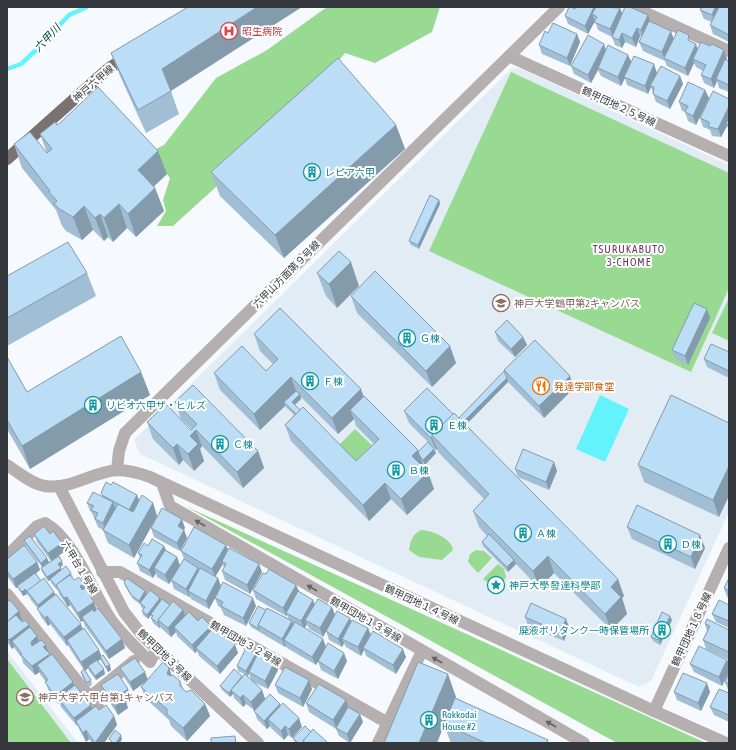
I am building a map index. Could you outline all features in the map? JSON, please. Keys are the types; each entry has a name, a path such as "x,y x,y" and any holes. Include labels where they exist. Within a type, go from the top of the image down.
{"main road":[{"name":"神戸六甲線","path":"7,159 108,69 138,50"}],"street":[{"name":"六甲山方面第９号線","path":"117,470 119,451 125,433 559,7"},
{"path":"633,7 729,51"},
{"name":"鶴甲団地２５号線","path":"509,56 729,156"},
{"path":"7,465 35,483 45,486 59,486 117,470"},
{"name":"鶴甲団地１４号線","path":"117,470 138,472 726,743"},
{"name":"鶴甲団地１３号線","path":"162,483 170,506 584,743"},
{"name":"鶴甲団地３号線","path":"59,486 102,572 124,612 142,635 258,743"},
{"name":"六甲台１号線","path":"7,556 37,526 45,523 55,529 66,542 112,622 142,653"},
{"name":"鶴甲団地１８号線","path":"654,711 729,548"},
{"name":"鶴甲団地３２号線","path":"102,572 120,572 388,723"},
{"path":"7,594 98,707"},
{"path":"90,697 142,653 150,662 157,649"},
{"path":"378,743 422,651"}],"shaded area":[{"name":"神戸大学 鶴甲第2キャンパス","path":"519,68 729,165 729,512 651,681 639,687 140,454 134,440 511,69"},
{"name":"神戸大学 六甲台第1キャンパス","path":"7,651 78,743 7,743"}],"green space":[{"path":"327,7 440,7 432,32 375,63 345,53 305,102 249,157 173,226 157,226 166,211 163,200 170,178 159,164 152,151 164,145 216,78 267,50"},
{"path":"511,72 729,173 729,288 691,372 429,251"},
{"path":"729,298 729,341 712,333"},
{"path":"355,429 382,455 362,475 336,448"},
{"path":"185,506 706,743 617,743"},
{"path":"422,530 441,536 449,542 453,550 442,560 419,557 409,550 412,538 416,533"},
{"path":"476,550 484,551 492,558 478,573 468,562 470,554"},
{"path":"498,564 504,569 506,577 502,583 494,587 483,579"},
{"name":"神戸大学 六甲台第1キャンパス","path":"7,659 71,743 7,743"}],"water":[{"path":"600,395 629,409 605,462 576,449"}],"building":[{"path":"188,7 257,7 162,69 171,91 138,110 111,53"},
{"path":"569,7 575,9 575,7 594,7 585,26 565,16"},
{"path":"596,7 620,8 610,29 594,22 597,17 592,14"},
{"path":"625,7 630,7 648,15 641,30 637,28 632,38 622,33 619,40 612,37"},
{"path":"702,7 715,7 712,15 700,10"},
{"path":"719,7 729,7 729,35 710,25"},
{"path":"649,21 671,31 662,52 639,42"},
{"path":"553,23 577,34 567,58 539,45 545,31 548,33"},
{"path":"678,30 689,35 688,40 696,44 685,68 664,58"},
{"path":"588,35 604,44 588,75 571,66"},
{"path":"701,42 710,46 712,44 724,50 711,79 701,75 706,65 693,59"},
{"path":"608,45 628,55 618,77 598,68"},
{"path":"634,56 654,64 645,86 624,77"},
{"name":"レピア六甲","path":"338,58 396,125 275,235 211,172"},
{"path":"725,59 728,61 729,60 729,85 716,79"},
{"path":"661,66 680,76 667,101 653,94 654,87 650,86"},
{"path":"688,82 705,90 693,116 685,112 688,106 679,102"},
{"path":"98,87 158,151 138,170 155,188 128,214 119,204 104,218 100,214 95,218 84,206 73,217 58,208 54,203 57,201 14,144 30,132 47,153 52,149 40,134 55,122 57,125 60,123"},
{"path":"713,91 729,99 729,106 718,129 709,127 709,122 700,118"},
{"path":"729,117 729,125 726,124"},
{"path":"430,195 439,200 418,245 409,241"},
{"path":"68,242 87,273 7,318 7,276"},
{"path":"339,251 351,262 329,284 317,273"},
{"name":"Ｇ棟","path":"375,271 450,346 426,371 351,296"},
{"path":"694,303 707,309 685,356 672,350"},
{"name":"Ｆ棟","path":"280,308 361,389 332,418 291,377 254,414 214,373 242,346 266,371 278,359 254,334"},
{"path":"507,320 523,337 511,349 495,332"},
{"path":"121,336 141,372 22,446 7,420 7,357 27,392"},
{"name":"発達学部食堂","path":"535,340 570,376 539,406 504,370"},
{"path":"711,344 729,352 729,371 704,359"},
{"path":"504,371 507,378 463,422 459,418"},
{"path":"193,385 258,451 237,472 196,430 190,436 198,444 188,454 177,444 173,448 147,422 166,404 191,430 197,424 175,402"},
{"path":"427,388 453,414 432,435 431,438 404,411"},
{"path":"296,391 300,394 292,402 300,410 296,414 284,402"},
{"path":"671,395 729,423 729,466 713,500 638,465"},
{"name":"Ｂ棟","path":"364,396 418,450 412,456 428,472 401,499 385,483 363,505 285,425 303,407 356,461 379,439 350,410"},
{"name":"Ａ棟","path":"454,413 618,579 611,587 621,597 605,614 548,556 533,571 473,511 489,494 432,435"},
{"path":"428,442 434,449 423,460 418,452"},
{"path":"523,449 554,462 546,482 515,469"},
{"path":"106,482 111,485 113,482 137,495 129,510 102,495 101,493"},
{"path":"93,492 113,502 103,523 95,519 98,513 91,510 94,506 87,503"},
{"path":"142,495 153,503 129,545 103,530 118,504 133,512"},
{"path":"637,505 700,535 691,557 627,527"},
{"path":"162,508 182,519 178,526 184,530 177,543 151,528"},
{"path":"44,526 50,534 53,531 62,543 48,553 34,534"},
{"path":"194,527 226,545 212,569 181,551"},
{"path":"489,534 514,560 507,567 482,542"},
{"path":"30,536 47,558 41,563 24,540"},
{"path":"152,539 164,546 149,570 137,563 142,555 138,553 144,543 148,546"},
{"path":"24,545 37,562 13,579 7,571 7,559"},
{"path":"229,548 259,564 247,585 222,571 226,564 222,561"},
{"path":"165,550 177,557 165,575 154,568"},
{"path":"59,556 62,561 58,564 61,568 47,577 41,568"},
{"path":"184,559 198,568 186,589 171,580"},
{"path":"66,566 71,573 56,586 50,579"},
{"path":"200,568 218,578 206,601 188,591"},
{"path":"269,569 296,585 283,608 253,590 263,573 266,574"},
{"path":"35,573 41,581 27,592 25,589 22,592 17,586"},
{"path":"70,575 74,580 79,577 84,584 80,586 82,590 85,588 94,602 78,613 67,597 64,598 56,585"},
{"path":"44,578 54,592 38,605 27,591"},
{"path":"127,578 145,591 139,601 131,595 124,582"},
{"path":"729,578 729,591 724,588"},
{"path":"223,582 253,598 243,618 221,606 223,602 215,598"},
{"path":"150,590 160,598 147,615 142,611 145,607 140,603"},
{"path":"298,591 313,600 301,621 286,613"},
{"path":"56,594 81,624 64,637 47,616 45,618 37,609"},
{"path":"162,599 170,605 158,620 158,623 151,618 153,616 151,614"},
{"path":"318,599 332,607 320,628 305,620"},
{"path":"10,600 19,611 8,621 16,615 22,622 25,620 29,625 9,640 7,638 7,602"},
{"path":"719,600 729,605 729,621 712,614"},
{"path":"173,601 183,610 168,628 158,620"},
{"path":"531,603 566,619 560,632 525,617"},
{"path":"258,606 266,610 258,625 259,629 249,623"},
{"path":"98,608 122,639 106,651 82,617 93,609 94,612"},
{"path":"267,608 292,621 282,639 258,625"},
{"path":"337,611 350,618 338,639 326,631"},
{"path":"189,612 198,621 202,617 211,626 192,645 174,627"},
{"path":"662,612 670,616 659,640 651,637"},
{"path":"707,619 729,630 729,652 703,640 710,626 705,624"},
{"path":"352,620 368,628 358,647 342,639"},
{"path":"295,622 323,639 312,657 284,640"},
{"path":"30,627 37,636 31,642 32,646 41,640 46,645 43,647 50,654 32,666 20,654 22,654 12,641"},
{"path":"214,627 235,645 217,666 196,648"},
{"path":"84,628 99,650 81,662 67,640"},
{"path":"373,631 403,649 393,665 363,648"},
{"path":"328,643 344,653 334,671 318,661"},
{"path":"699,646 727,660 719,677 690,664"},
{"path":"246,648 256,653 246,671 237,666"},
{"path":"258,653 275,661 265,681 249,672"},
{"path":"52,654 73,682 55,696 45,682 48,680 37,665"},
{"path":"103,655 110,665 106,667 100,657"},
{"path":"135,658 145,672 130,682 120,668"},
{"path":"97,660 104,669 95,676 88,666"},
{"path":"163,662 169,668 167,674 171,676 173,675 180,681 180,686 186,692 191,690 205,704 183,728 167,714 167,709 141,687"},
{"path":"418,662 448,674 419,743 384,743"},
{"path":"285,667 309,680 300,698 275,685"},
{"path":"84,669 91,680 87,683 81,672"},
{"path":"234,669 242,676 229,693 220,686"},
{"path":"683,673 707,683 698,703 674,692"},
{"path":"729,673 729,684 725,682"},
{"path":"118,674 128,689 121,694 125,700 115,706 101,685"},
{"path":"245,674 262,690 251,702 243,695 240,698 231,690"},
{"path":"319,684 346,700 333,720 306,703"},
{"path":"75,685 91,705 74,718 58,698"},
{"path":"719,689 729,693 729,715 710,707"},
{"path":"270,694 280,704 264,721 254,711"},
{"path":"455,698 548,740 547,743 486,743 444,724"},
{"path":"283,703 299,718 289,729 285,726 281,731 268,719"},
{"path":"106,705 114,716 95,743 86,730 83,733 76,721 96,706 99,710"},
{"path":"348,707 360,714 347,734 336,728"},
{"path":"305,726 311,732 303,743 298,743 293,738"},
{"path":"313,729 328,743 306,743 303,741"},
{"path":"115,730 121,735 116,743 113,743 109,739"},
{"path":"235,736 236,743 211,743 211,738"}],"waterway":[{"name":"六甲川","path":"7,69 21,64 69,15 87,7"}],"place":[{"name":"昭生病院","path":"229,31"},
{"name":"レピア六甲","path":"312,172"},
{"name":"神戸大学 鶴甲第2キャンパス","path":"501,303"},
{"name":"Ｇ棟","path":"407,338"},
{"name":"Ｆ棟","path":"310,381"},
{"name":"発達学部食堂","path":"541,386"},
{"name":"リビオ六甲ザ・ヒルズ","path":"93,405"},
{"name":"Ｅ棟","path":"434,425"},
{"name":"Ｃ棟","path":"220,444"},
{"name":"Ｂ棟","path":"396,470"},
{"name":"Ａ棟","path":"523,533"},
{"name":"Ｄ棟","path":"668,544"},
{"name":"神戸大學 發達科學部","path":"496,585"},
{"name":"廃液ポリタンク一時保管場所","path":"662,630"},
{"name":"神戸大学 六甲台第1キャンパス","path":"25,697"},
{"name":"Rokkodai House #2","path":"429,720"}],"district":[{"name":"TSURUKABUTO 3-CHOME","path":"629,255"}]}
